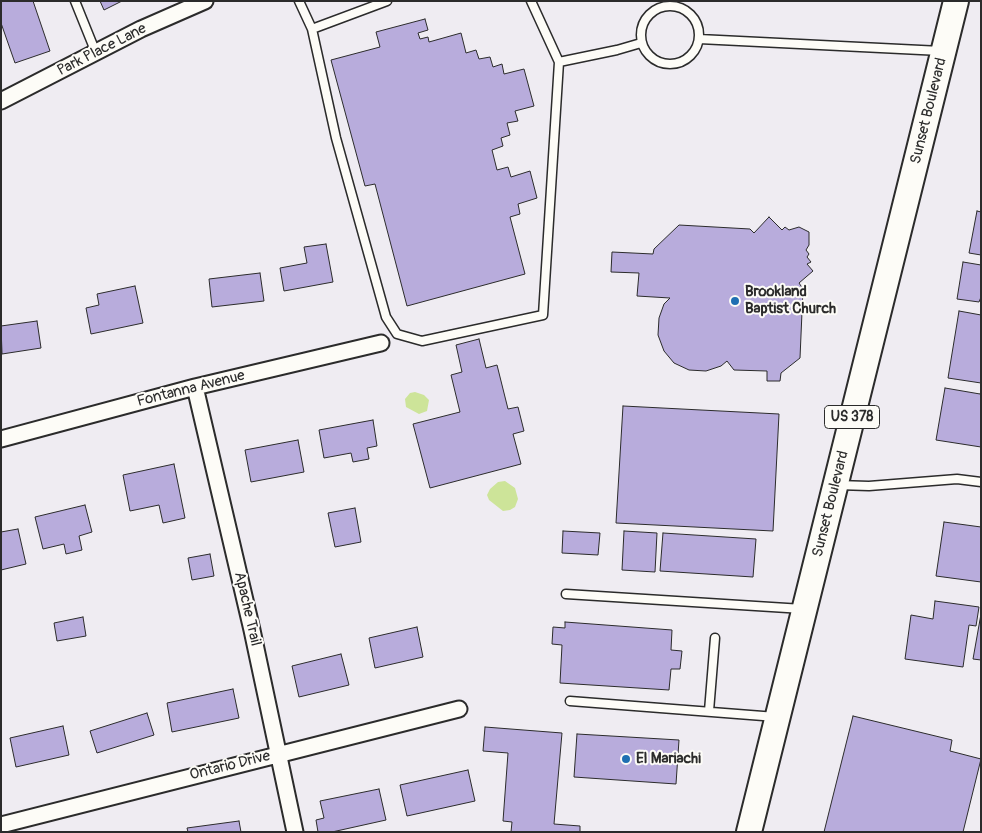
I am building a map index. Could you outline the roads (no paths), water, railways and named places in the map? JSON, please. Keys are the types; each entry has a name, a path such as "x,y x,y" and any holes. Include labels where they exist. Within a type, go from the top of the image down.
{"main road":[{"name":"Sunset Boulevard","path":"749,832 956,1"}],"street":[{"name":"Park Place Lane","path":"1,101 141,29 205,1"},
{"name":"Fontanna Avenue","path":"1,439 195,387 381,342"},
{"name":"Apache Trail","path":"195,387 252,630 295,832"},
{"name":"Ontario Drive","path":"1,825 459,709"}],"lane":[{"path":"75,1 96,53"},
{"path":"299,1 312,29 336,138 386,317 397,334 422,341 543,314 559,62 531,1"},
{"path":"312,29 387,1"},
{"path":"665,6 683,8 696,21 699,30 696,49 690,57 672,65 662,64 652,59 645,52 641,42 644,22 656,9 665,6"},
{"path":"699,39 944,51"},
{"path":"559,62 617,50 641,42"},
{"path":"835,485 869,486 957,479 981,482"},
{"path":"566,594 804,609"},
{"path":"709,712 715,638"},
{"path":"570,701 778,717"}],"place":[{"name":"Brookland Baptist Church","path":"735,301"},
{"name":"El Mariachi","path":"626,759"}]}
